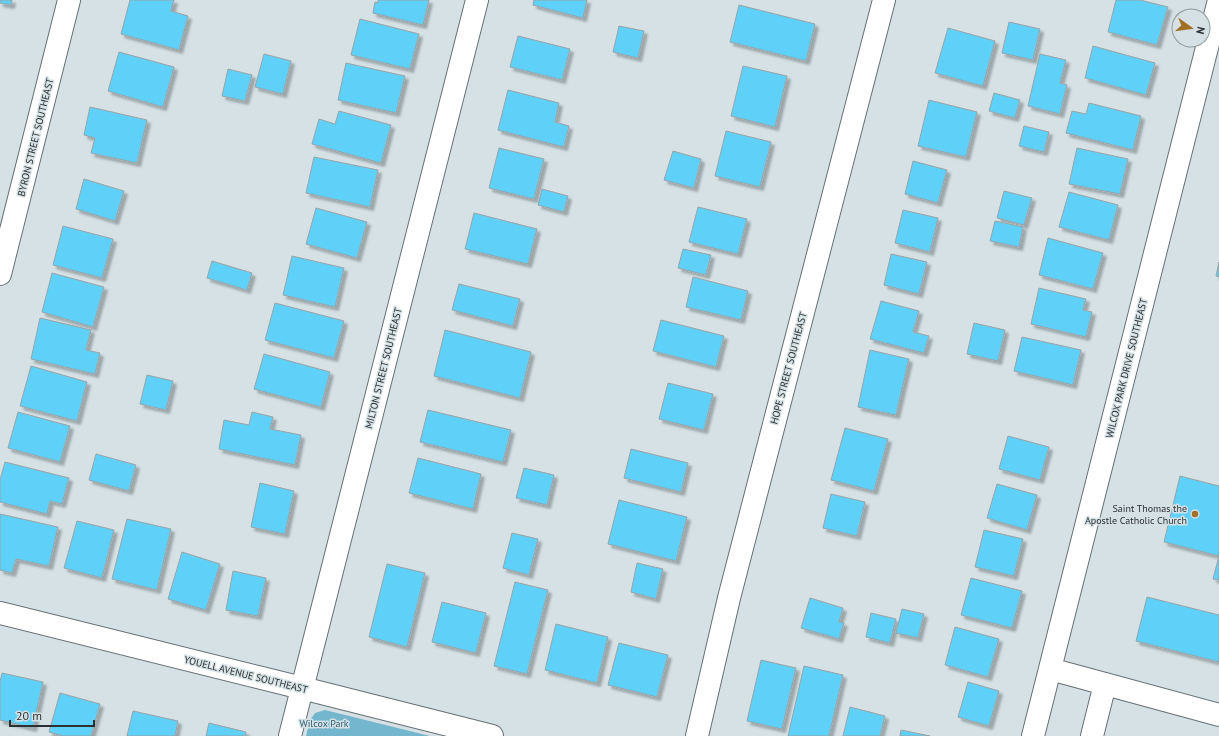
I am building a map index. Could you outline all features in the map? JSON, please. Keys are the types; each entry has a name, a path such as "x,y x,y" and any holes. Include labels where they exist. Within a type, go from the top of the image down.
{"street":[{"name":"BYRON STREET SOUTHEAST","path":"0,274 69,0"},
{"name":"MILTON STREET SOUTHEAST","path":"290,736 477,0"},
{"name":"HOPE STREET SOUTHEAST","path":"697,736 729,598 884,0"},
{"name":"WILCOX PARK DRIVE SOUTHEAST","path":"1033,736 1219,0"},
{"name":"YOUELL AVENUE SOUTHEAST","path":"0,614 492,736"},
{"path":"1050,669 1219,715"},
{"path":"1092,736 1105,684"}],"green space":[{"name":"Wilcox Park","path":"325,710 430,736 306,736 310,720 315,713"}],"building":[{"path":"0,0 12,0 11,5 0,3"},
{"path":"130,0 174,0 171,11 188,16 179,50 121,34"},
{"path":"378,0 429,0 423,25 373,13 375,2 378,3"},
{"path":"534,0 587,0 583,18 533,5"},
{"path":"1116,0 1140,0 1168,7 1157,45 1108,32"},
{"path":"739,5 815,24 806,61 730,42"},
{"path":"360,19 419,34 410,69 351,55"},
{"path":"1009,22 1040,29 1033,60 1002,53"},
{"path":"619,26 644,31 638,58 613,52"},
{"path":"948,28 995,41 983,86 935,73"},
{"path":"518,36 570,49 562,80 510,67"},
{"path":"1093,46 1155,63 1146,95 1085,78"},
{"path":"119,52 174,67 163,107 108,91"},
{"path":"264,54 291,61 283,94 255,87"},
{"path":"1040,54 1066,60 1060,83 1067,85 1060,114 1028,106"},
{"path":"346,63 405,76 396,113 338,100"},
{"path":"743,66 787,76 775,127 731,116"},
{"path":"228,69 252,75 245,101 222,96"},
{"path":"508,90 559,103 555,122 569,126 564,147 498,130"},
{"path":"994,93 1020,100 1015,118 989,111"},
{"path":"929,100 977,112 966,157 918,146"},
{"path":"1089,103 1141,116 1133,150 1066,133 1072,111 1086,114"},
{"path":"90,107 147,120 137,163 91,153 95,138 84,135"},
{"path":"339,111 391,125 381,163 312,144 319,119 335,124"},
{"path":"1024,126 1049,132 1044,152 1019,146"},
{"path":"726,131 771,142 760,187 715,176"},
{"path":"499,148 544,159 534,199 489,188"},
{"path":"1077,148 1128,159 1120,194 1069,184"},
{"path":"673,151 701,159 694,188 664,180"},
{"path":"314,157 378,170 370,207 306,193"},
{"path":"913,161 947,170 938,203 905,194"},
{"path":"84,179 124,191 115,221 76,209"},
{"path":"542,189 568,196 564,212 538,205"},
{"path":"1004,191 1032,198 1024,225 997,218"},
{"path":"1069,192 1118,205 1109,240 1059,227"},
{"path":"698,207 747,219 738,254 689,242"},
{"path":"316,208 367,222 357,258 306,244"},
{"path":"903,210 938,218 930,252 895,243"},
{"path":"474,213 537,229 528,264 465,249"},
{"path":"995,221 1023,227 1019,247 990,241"},
{"path":"63,226 113,239 102,278 53,265"},
{"path":"1048,238 1103,253 1093,289 1039,275"},
{"path":"683,249 711,255 706,275 678,268"},
{"path":"891,254 927,262 919,294 884,285"},
{"path":"292,256 344,268 335,307 283,295"},
{"path":"212,261 252,273 247,290 207,278"},
{"path":"1219,262 1219,277 1216,276"},
{"path":"52,273 104,287 93,327 42,312"},
{"path":"693,277 748,291 741,320 686,307"},
{"path":"459,284 520,299 513,326 452,310"},
{"path":"1039,288 1086,299 1083,310 1092,312 1086,337 1031,324"},
{"path":"881,301 919,311 913,332 929,336 924,353 870,339"},
{"path":"275,303 344,321 334,358 265,340"},
{"path":"40,318 91,330 86,350 100,353 95,374 31,359"},
{"path":"661,320 724,336 716,367 653,351"},
{"path":"974,323 1005,330 998,361 967,354"},
{"path":"445,330 531,352 520,398 434,376"},
{"path":"1022,337 1081,350 1073,385 1014,371"},
{"path":"870,350 909,359 896,415 858,407"},
{"path":"264,354 330,372 321,407 254,389"},
{"path":"31,366 87,382 77,421 20,406"},
{"path":"147,375 173,381 166,410 140,404"},
{"path":"668,383 713,394 704,430 659,419"},
{"path":"428,410 511,430 503,462 420,442"},
{"path":"18,412 70,426 60,462 8,448"},
{"path":"252,412 273,417 270,429 301,435 295,465 219,449 224,420 249,425"},
{"path":"845,428 888,439 874,491 831,480"},
{"path":"1008,436 1049,447 1040,480 999,469"},
{"path":"631,449 688,463 681,492 624,478"},
{"path":"96,454 136,465 129,491 89,480"},
{"path":"418,458 481,474 473,509 409,493"},
{"path":"5,462 69,478 62,504 50,501 47,514 0,502 0,480"},
{"path":"524,468 554,475 547,505 516,498"},
{"name":"Saint Thomas the Apostle Catholic Church","path":"1180,476 1219,486 1219,556 1164,542"},
{"path":"260,483 294,491 285,534 251,527"},
{"path":"997,484 1037,495 1027,530 987,518"},
{"path":"831,494 865,502 857,536 823,528"},
{"path":"619,500 687,517 676,561 608,544"},
{"path":"0,514 58,527 49,566 16,559 12,573 0,570"},
{"path":"127,519 171,529 157,590 112,579"},
{"path":"77,521 114,530 102,578 64,568"},
{"path":"984,530 1023,539 1014,576 975,567"},
{"path":"512,533 538,539 529,575 503,568"},
{"path":"182,552 220,564 206,610 168,599"},
{"path":"1219,556 1219,580 1213,579"},
{"path":"637,563 663,569 656,599 631,592"},
{"path":"387,564 425,573 407,647 369,637"},
{"path":"233,571 266,578 258,616 226,610"},
{"path":"971,578 1022,591 1012,628 961,615"},
{"path":"515,582 548,590 527,674 494,666"},
{"path":"1147,597 1219,615 1219,662 1136,641"},
{"path":"810,598 843,608 839,622 844,623 839,639 801,628"},
{"path":"442,602 486,613 476,653 432,642"},
{"path":"902,609 924,614 918,638 896,633"},
{"path":"871,613 896,619 890,643 866,637"},
{"path":"556,624 608,637 597,683 545,670"},
{"path":"955,627 999,639 988,677 945,665"},
{"path":"619,643 668,655 657,697 608,685"},
{"path":"761,660 796,668 782,729 747,721"},
{"path":"804,666 843,675 829,736 788,736"},
{"path":"2,673 43,682 33,728 0,720 0,682"},
{"path":"968,682 999,691 989,726 958,717"},
{"path":"60,693 100,704 91,736 63,736 49,732"},
{"path":"850,707 885,716 880,736 843,736"},
{"path":"133,711 178,721 175,736 127,736"},
{"path":"209,723 246,732 245,736 206,736"},
{"path":"901,730 930,736 900,736"}],"place":[{"name":"Saint Thomas the Apostle Catholic Church","path":"1195,514"}]}
